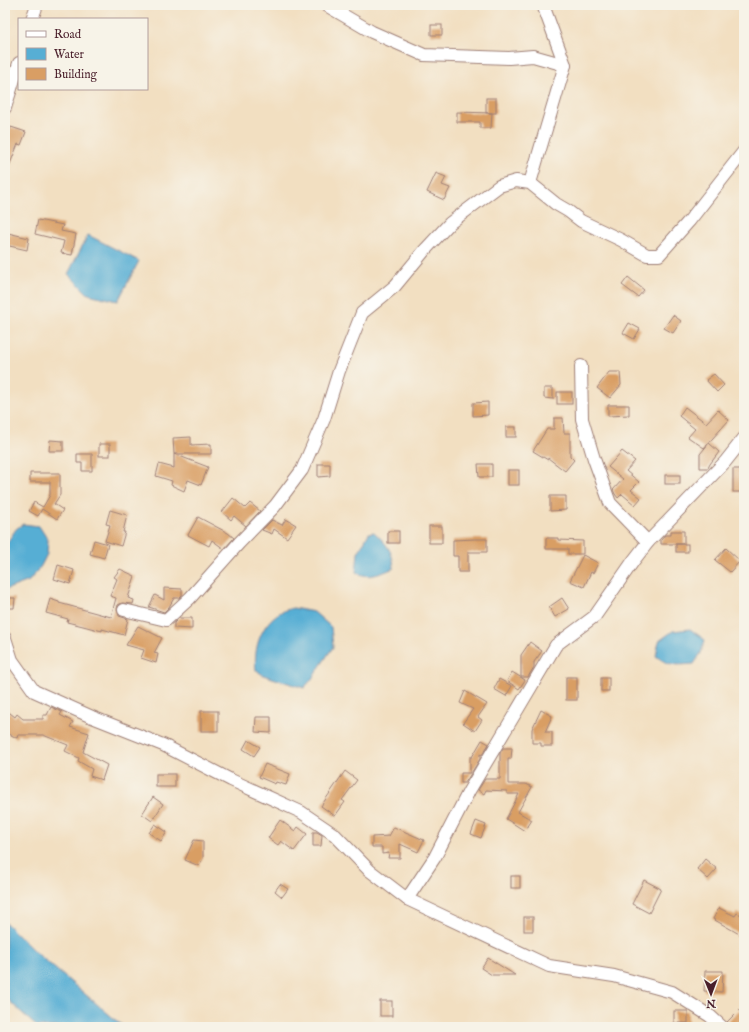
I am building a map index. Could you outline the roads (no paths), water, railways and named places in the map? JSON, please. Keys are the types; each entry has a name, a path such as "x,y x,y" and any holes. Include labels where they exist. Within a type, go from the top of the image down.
{"street":[{"path":"32,18 36,5"},
{"path":"326,5 372,32 424,55 509,58 533,56 565,65"},
{"path":"530,183 565,65 543,5"},
{"path":"5,108 18,66"},
{"path":"124,610 166,620 190,598 238,543 275,506 302,470 324,419 339,371 362,313 395,286 450,223 499,186 516,181 530,183 556,204 581,221 647,255 659,256 690,220 744,151"},
{"path":"581,366 582,419 594,459 610,503 648,542"},
{"path":"407,899 435,857 469,791 556,645 595,616 648,542 725,462 744,438"},
{"path":"5,638 12,660 34,691 92,717 163,745 231,780 301,812 335,835 369,870 407,899 549,966 614,976 672,992 710,1016 722,1027"}],"water":[{"path":"88,235 139,261 118,301 88,294 68,274"},
{"path":"23,524 39,526 48,540 47,554 41,566 29,581 5,590 5,546 16,529"},
{"path":"374,532 388,548 392,557 394,568 370,576 356,572 358,553 369,533"},
{"path":"293,608 314,612 331,627 333,647 304,688 263,675 256,670 255,662 257,645 268,623 282,611"},
{"path":"690,629 705,640 701,653 694,664 670,664 656,656 659,641 673,631"},
{"path":"5,922 33,950 124,1027 37,1027 5,997"}]}
